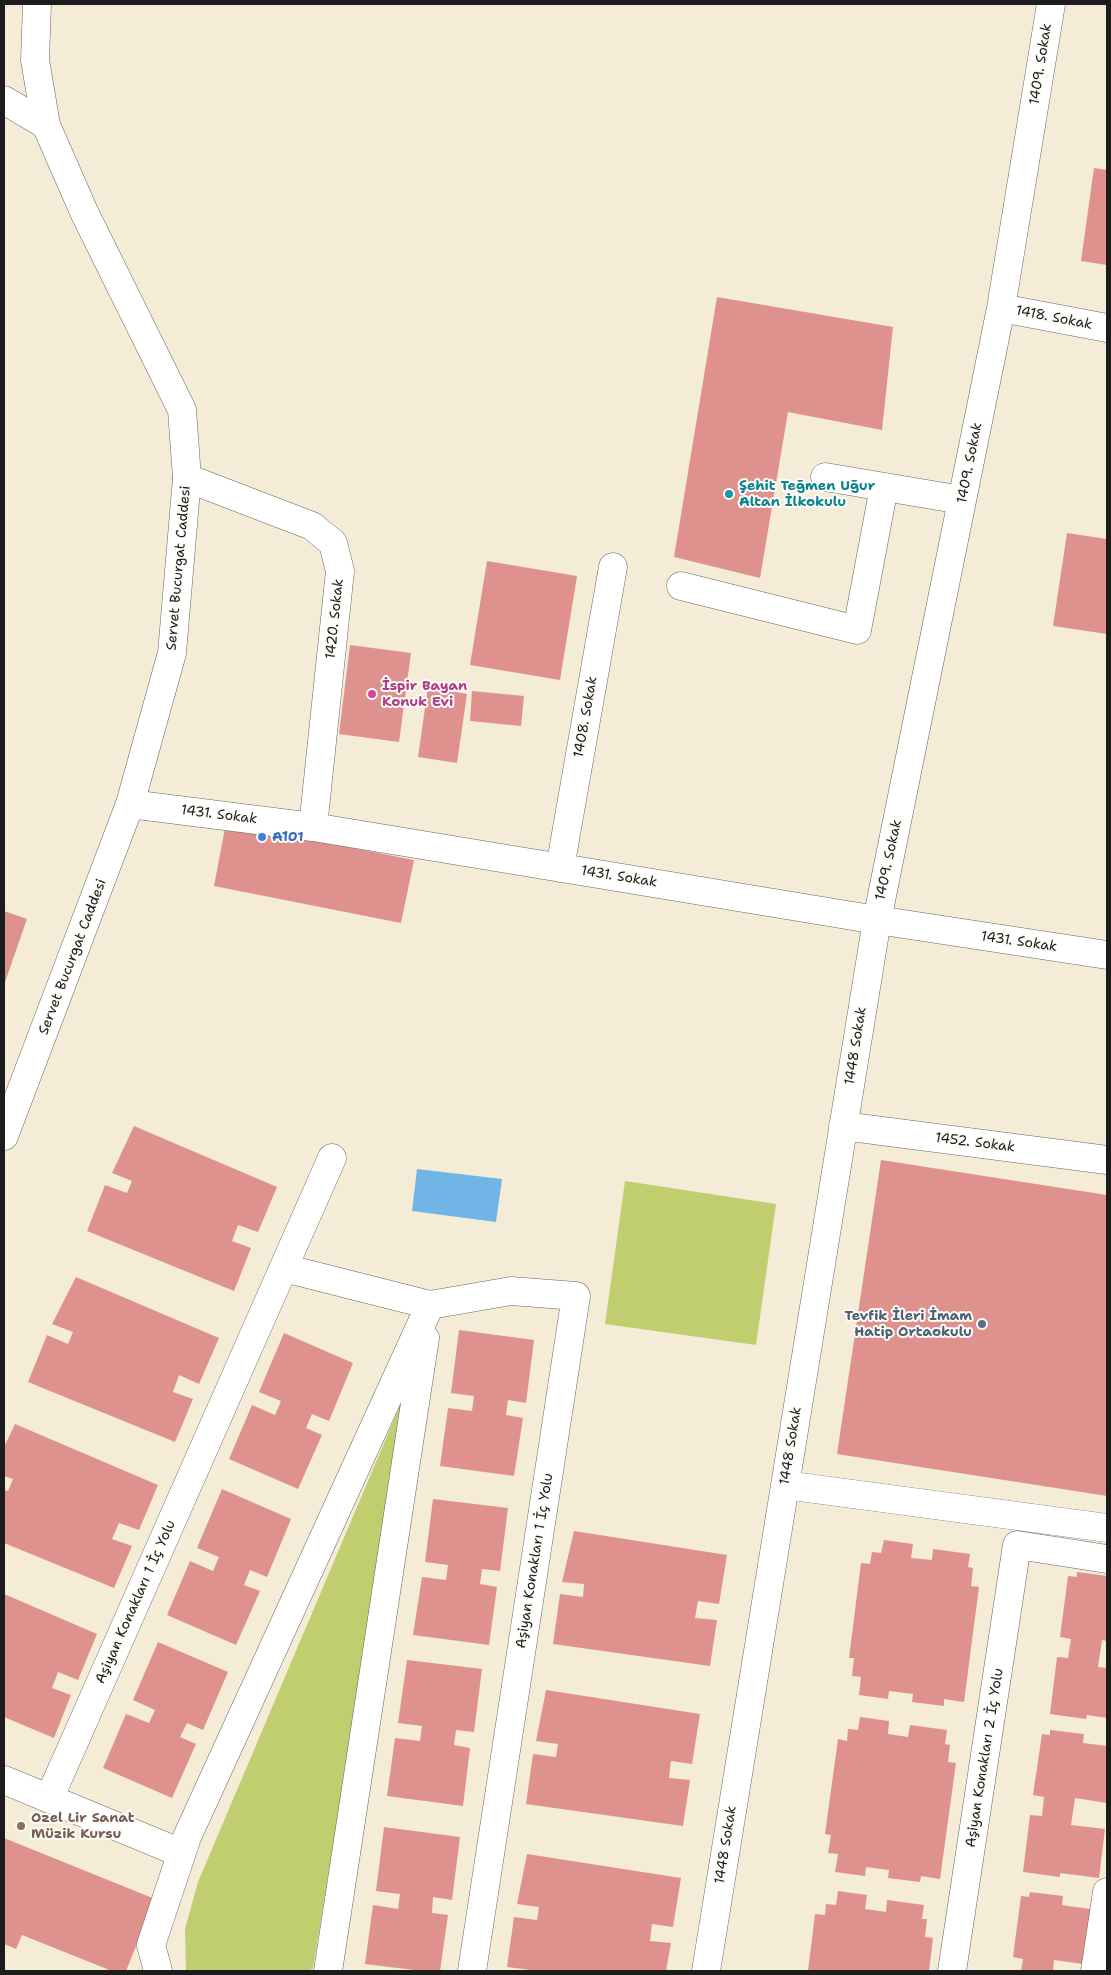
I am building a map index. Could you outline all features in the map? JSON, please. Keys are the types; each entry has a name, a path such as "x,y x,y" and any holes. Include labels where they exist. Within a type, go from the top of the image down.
{"street":[{"name":"Servet Bucurgat Caddesi","path":"4,1136 12,1094 130,804 172,652 187,478 182,410 85,214 46,125 35,60 37,4"},
{"name":"1409. Sokak","path":"877,920 1001,308 1051,4"},
{"path":"4,100 46,125"},
{"name":"1418. Sokak","path":"1001,308 1107,328"},
{"path":"825,477 962,500"},
{"name":"1420. Sokak","path":"187,478 312,526 334,543 340,571 313,827"},
{"path":"681,586 857,630 884,487"},
{"name":"1408. Sokak","path":"560,868 612,567"},
{"name":"1431. Sokak","path":"130,804 313,827 877,920 1107,955"},
{"name":"1448 Sokak","path":"706,1971 877,920"},
{"name":"1452. Sokak","path":"843,1126 1107,1160"},
{"name":"Aşiyan Konakları 1 İç Yolu","path":"50,1799 332,1158"},
{"name":"Aşiyan Konakları 1 İç Yolu","path":"284,1268 430,1306 510,1291 576,1296 472,1971"},
{"path":"158,1971 150,1945 187,1836 430,1306"},
{"path":"328,1971 430,1306"},
{"path":"785,1485 1107,1528"},
{"name":"Aşiyan Konakları 2 İç Yolu","path":"952,1971 1017,1545 1107,1559"},
{"path":"4,1780 181,1853"},
{"path":"1095,1971 1107,1892"}],"green space":[{"path":"625,1181 776,1204 756,1345 605,1324"},
{"path":"407,1389 313,1968 309,1971 186,1971 185,1929 198,1882"}],"water":[{"path":"417,1169 502,1179 496,1222 412,1211"}],"building":[{"path":"1094,168 1107,170 1107,265 1081,261"},
{"name":"Şehit Teğmen Uğur Altan İlkokulu","path":"717,297 893,327 882,430 788,412 760,578 674,557"},
{"path":"1067,533 1107,539 1107,634 1053,626"},
{"path":"487,561 577,576 560,680 470,665"},
{"path":"350,645 411,653 399,742 339,734"},
{"path":"428,687 467,694 457,763 418,757"},
{"path":"472,691 524,696 521,726 470,721"},
{"path":"226,823 414,860 401,923 214,886"},
{"path":"4,911 27,919 4,985"},
{"path":"134,1126 277,1187 258,1232 238,1225 232,1241 251,1248 234,1291 87,1231 105,1185 127,1193 132,1181 112,1173"},
{"name":"Tevfik İleri İmam Hatip Ortaokulu","path":"881,1160 1107,1195 1107,1496 837,1454"},
{"path":"76,1277 219,1338 199,1384 179,1375 173,1392 193,1399 175,1442 28,1382 47,1335 68,1344 73,1332 52,1324"},
{"path":"459,1330 534,1340 526,1403 508,1400 506,1415 523,1418 514,1476 440,1466 448,1408 472,1411 474,1396 451,1393"},
{"path":"284,1333 353,1363 329,1421 312,1414 306,1428 322,1435 298,1489 229,1459 252,1405 275,1415 281,1401 259,1392"},
{"path":"15,1424 158,1485 139,1530 119,1523 112,1539 132,1546 114,1588 4,1543 4,1490 8,1491 13,1479 4,1476 4,1447"},
{"path":"222,1489 291,1519 267,1577 250,1570 244,1585 260,1591 236,1645 167,1615 190,1561 213,1571 219,1557 197,1548"},
{"path":"433,1499 508,1508 500,1571 482,1569 480,1584 497,1587 489,1645 413,1635 422,1577 446,1580 448,1565 425,1562"},
{"path":"574,1531 727,1555 719,1604 698,1601 695,1618 717,1620 710,1666 553,1644 560,1594 583,1597 584,1584 562,1582"},
{"path":"884,1540 913,1544 911,1558 932,1560 933,1549 970,1554 968,1567 973,1568 971,1586 979,1587 964,1702 944,1699 944,1706 912,1702 913,1694 889,1691 888,1699 859,1695 861,1677 852,1676 854,1658 849,1658 861,1563 870,1564 872,1552 881,1553"},
{"path":"1077,1572 1107,1576 1107,1641 1102,1640 1098,1667 1107,1668 1107,1718 1087,1715 1086,1719 1050,1714 1057,1657 1068,1658 1071,1639 1060,1637 1068,1576 1077,1577"},
{"path":"4,1594 97,1634 78,1680 58,1672 52,1688 71,1695 54,1738 4,1717"},
{"path":"158,1642 228,1672 203,1730 187,1723 180,1737 196,1744 172,1798 103,1768 126,1714 149,1723 155,1710 133,1700"},
{"path":"407,1660 482,1669 474,1732 456,1730 454,1745 470,1748 463,1806 387,1796 395,1738 420,1741 422,1726 398,1723"},
{"path":"546,1690 700,1714 692,1764 671,1761 669,1778 690,1780 683,1826 526,1804 533,1754 556,1757 558,1744 536,1741"},
{"path":"860,1717 889,1721 888,1734 908,1737 910,1725 947,1730 945,1744 950,1745 948,1762 956,1763 940,1879 921,1876 920,1882 888,1878 889,1870 866,1867 865,1876 835,1872 838,1854 828,1853 831,1835 825,1834 838,1739 847,1741 848,1729 858,1730"},
{"path":"1050,1730 1084,1734 1083,1743 1107,1746 1107,1803 1075,1798 1071,1825 1105,1829 1099,1878 1060,1873 1060,1877 1023,1872 1030,1815 1042,1816 1044,1797 1033,1795 1042,1734 1050,1735"},
{"path":"384,1827 460,1837 452,1900 433,1897 432,1913 448,1915 440,1971 422,1971 365,1964 373,1905 398,1909 400,1894 376,1891"},
{"path":"4,1838 155,1899 126,1971 112,1971 22,1935 16,1949 4,1944"},
{"path":"527,1854 681,1878 673,1927 652,1924 650,1941 671,1943 666,1971 539,1971 507,1967 514,1917 537,1920 539,1907 517,1904"},
{"path":"838,1891 867,1895 865,1909 886,1912 887,1900 924,1905 922,1919 927,1919 925,1937 933,1938 929,1971 808,1971 815,1914 825,1915 826,1904 836,1905"},
{"path":"1030,1892 1063,1896 1062,1905 1097,1910 1090,1965 1054,1960 1053,1971 1021,1971 1023,1959 1013,1957 1021,1896 1029,1897"}],"place":[{"name":"Şehit Teğmen Uğur Altan İlkokulu","path":"729,494"},
{"name":"İspir Bayan Konuk Evi","path":"372,694"},
{"name":"A101","path":"262,837"},
{"name":"Tevfik İleri İmam Hatip Ortaokulu","path":"982,1324"},
{"name":"Ozel Lir Sanat Müzik Kursu","path":"21,1826"}]}
